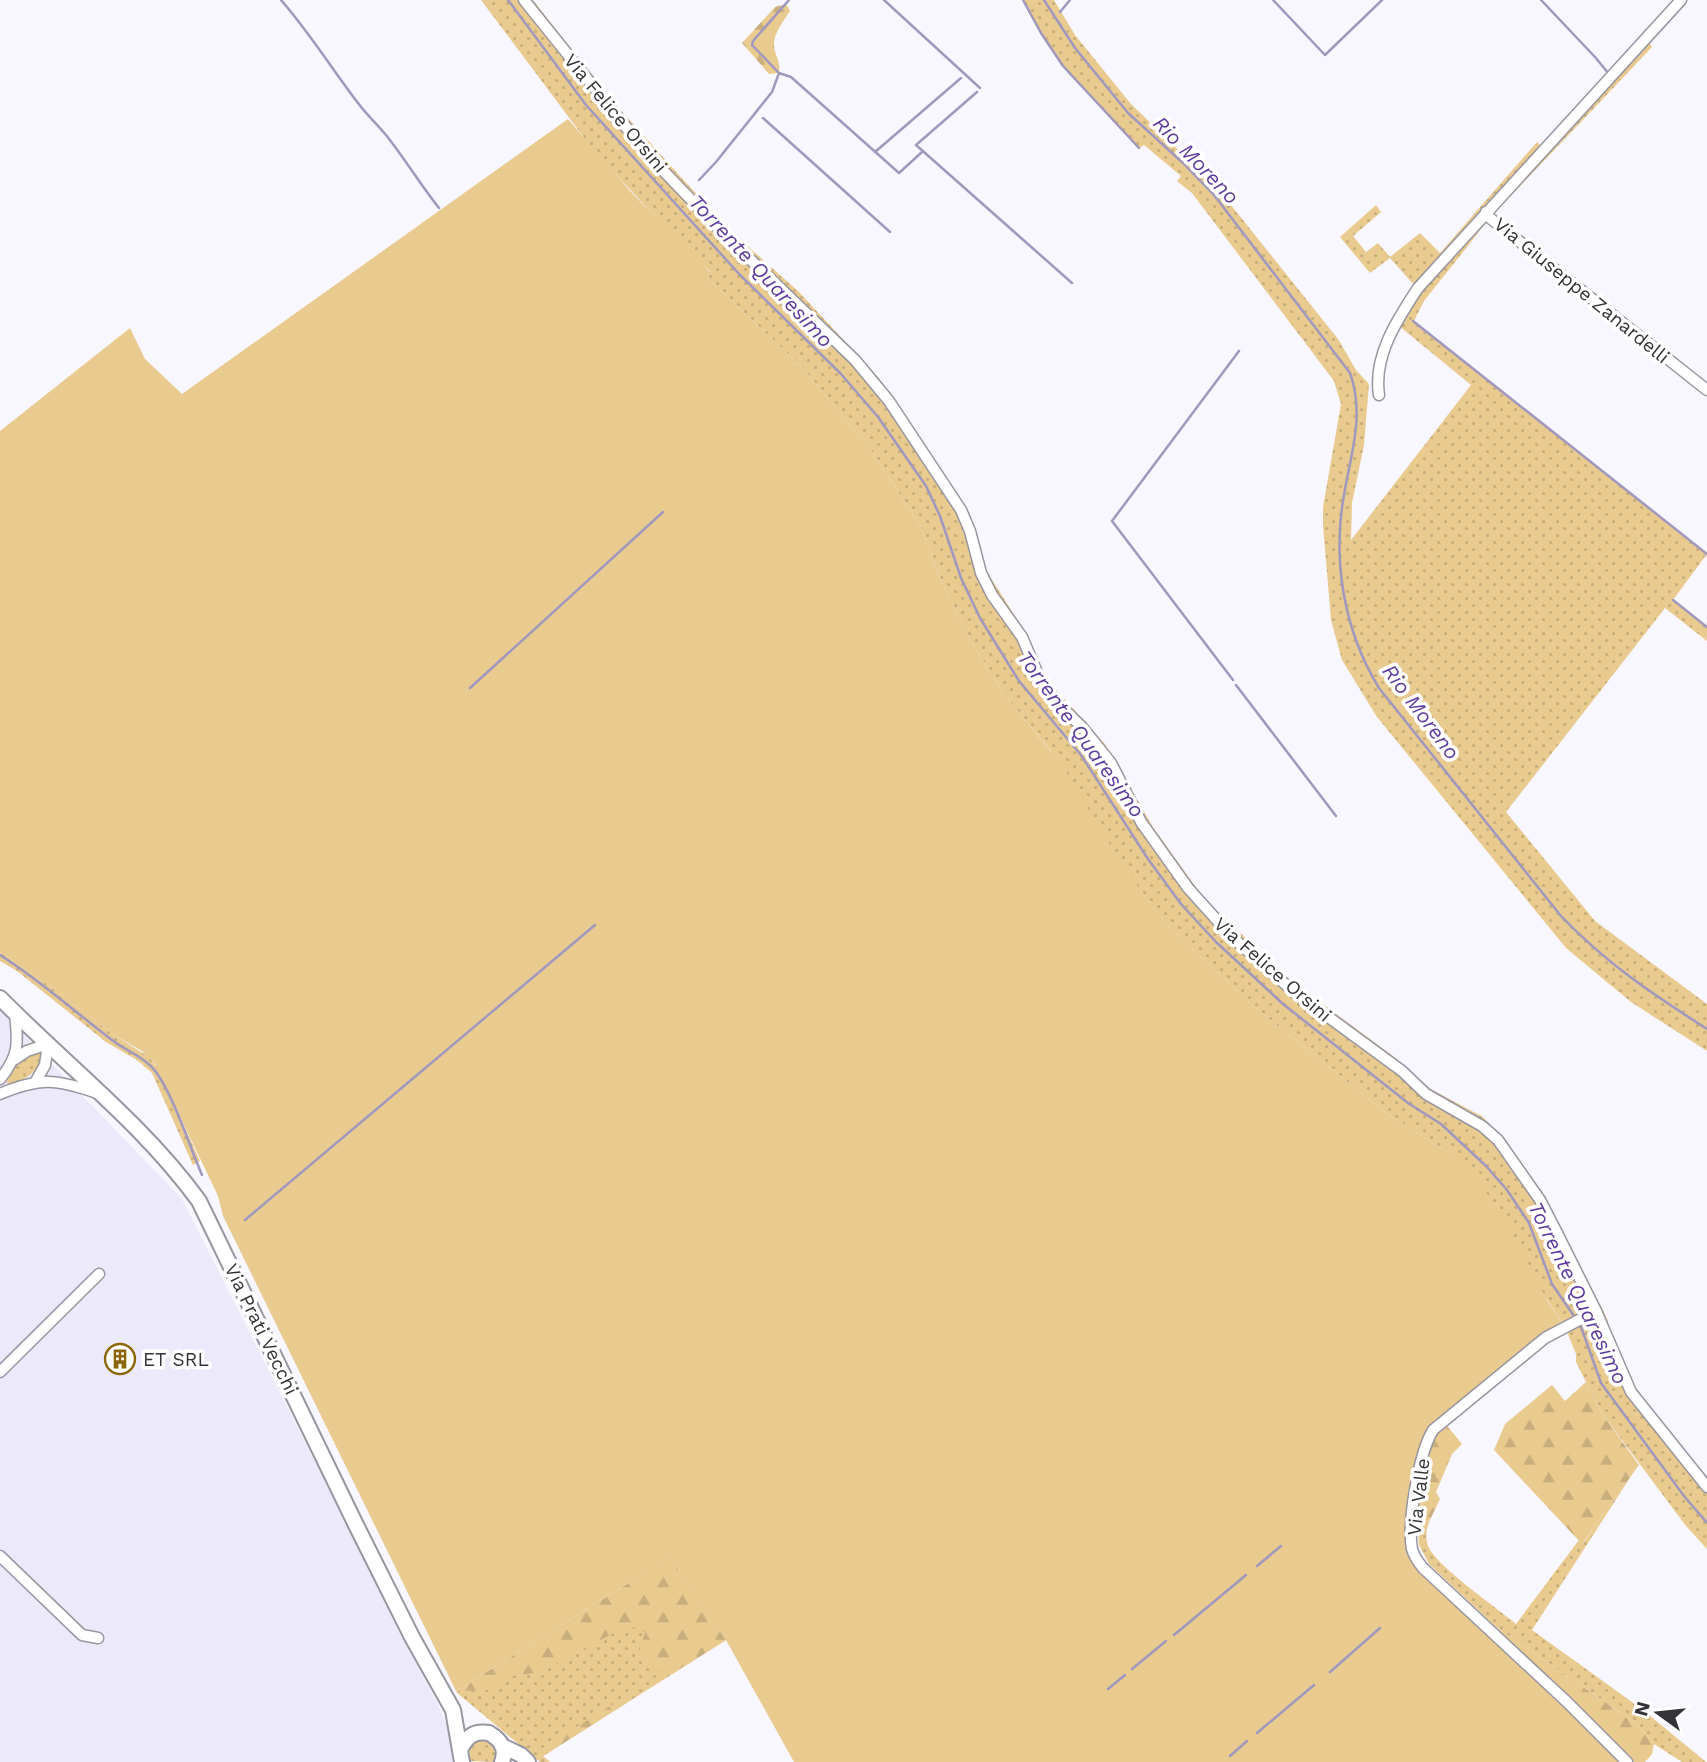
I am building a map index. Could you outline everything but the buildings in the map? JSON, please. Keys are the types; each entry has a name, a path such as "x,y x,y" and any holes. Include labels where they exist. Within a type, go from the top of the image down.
{"main road":[{"name":"Via Prati Vecchi","path":"0,998 172,1166 205,1212 361,1535 412,1637 453,1710 462,1755"},
{"name":"Via Prati Vecchi","path":"453,1710 482,1732"},
{"name":"Via Prati Vecchi","path":"462,1755 466,1738 482,1732 498,1738 502,1746 521,1755 528,1762"},
{"path":"502,1746 502,1762"}],"street":[{"name":"Via Felice Orsini","path":"524,0 650,157 729,239 855,360 889,401 961,510 970,531 981,573 992,595 1022,637 1039,677 1059,705 1082,727 1111,764 1141,822 1188,888 1232,937 1293,991 1402,1071 1426,1094 1482,1126 1498,1140 1540,1200 1631,1392 1707,1488"},
{"name":"Via Giuseppe Zanardelli","path":"1681,0 1486,212 1490,218 1707,390"},
{"path":"1379,396 1378,370 1399,317 1418,288 1486,212"},
{"path":"15,1013 15,1059"},
{"path":"0,1079 15,1059 27,1051 48,1044 45,1065 36,1081"},
{"path":"0,1094 36,1081 71,1084 100,1094"},
{"path":"0,1372 99,1274"},
{"name":"Via Valle","path":"1592,1313 1545,1338 1433,1430 1423,1451 1416,1490 1412,1550 1429,1574 1567,1702 1627,1762"},
{"path":"0,1556 82,1635 99,1638"}],"shaded area":[{"path":"0,1010 182,1199 437,1703 453,1740 454,1762 0,1762"}],"green space":[{"path":"481,0 533,0 610,98 678,174 733,233 799,292 879,378 969,512 987,572 1026,633 1051,684 1105,744 1153,827 1203,897 1285,976 1393,1056 1429,1088 1483,1117 1503,1138 1543,1197 1603,1310 1608,1321 1608,1333 1634,1389 1707,1479 1707,1549 1686,1526 1601,1412 1576,1362 1576,1354 1565,1327 1451,1154 1389,1115 1253,1006 1166,924 1126,872 1051,751 1003,693 969,638 939,576 920,525 872,452 803,368 708,279 710,271 689,253 594,151"},
{"path":"1023,0 1054,0 1075,35 1131,104 1215,185 1338,339 1356,370 1369,384 1364,445 1352,503 1351,540 1471,385 1393,321 1415,286 1390,258 1370,273 1340,237 1376,205 1381,212 1353,236 1366,252 1378,243 1390,257 1420,233 1440,253 1537,142 1544,149 1646,37 1652,47 1490,218 1424,301 1414,321 1707,554 1673,600 1707,627 1707,641 1665,608 1506,812 1595,921 1707,1004 1707,1051 1631,1002 1566,948 1377,717 1342,660 1331,620 1323,507 1341,404 1334,381 1192,193 1177,181 1181,176 1144,145 1139,148 1063,66"},
{"path":"786,4 790,11 774,40 779,73 769,74 742,43 775,7"},
{"path":"568,119 631,192 710,272 708,279 803,368 872,452 920,525 939,576 969,638 1003,693 1062,765 1126,871 1166,924 1253,1006 1389,1115 1451,1154 1482,1186 1508,1225 1548,1302 1565,1327 1433,1430 1416,1490 1415,1556 1627,1762 794,1762 726,1640 670,1557 456,1691 223,1216 218,1196 155,1064 142,1051 114,1035 0,952 0,431 130,328 145,359 182,394"},
{"path":"0,952 114,1035 149,1057 160,1072 200,1161 193,1165 152,1073 137,1060 106,1042 17,971 0,961"},
{"path":"41,1051 41,1058 33,1072 12,1084 6,1083 21,1057"},
{"path":"1586,1382 1601,1412 1639,1465 1582,1544 1494,1450 1505,1424 1552,1385 1565,1401"},
{"path":"1445,1419 1462,1444 1452,1454 1436,1492 1440,1499 1429,1522 1422,1521 1413,1515 1423,1451"},
{"path":"1633,1473 1532,1630 1643,1710 1706,1762 1682,1762 1654,1744 1638,1725 1496,1627 1429,1564 1419,1545 1418,1532 1422,1521 1429,1522 1427,1541 1435,1556 1516,1624 1579,1540 1583,1543"},
{"path":"670,1557 726,1640 543,1756 550,1762 540,1762 456,1692"},
{"path":"670,1557 726,1640 672,1674 646,1665 640,1648 645,1633 641,1627 621,1629 541,1672 510,1676 487,1690 456,1691"},
{"path":"1496,1627 1638,1725 1654,1744 1652,1754 1645,1762 1634,1762"},
{"path":"620,1700 628,1702 537,1760 538,1751"},
{"path":"481,1739 495,1746 494,1762 470,1761 469,1747"}],"waterway":[{"path":"281,0 439,208"},
{"name":"Torrente Quaresimo","path":"508,0 586,105 740,275 841,374 878,417 926,486 940,516 961,578 980,618 1019,681 1081,755 1148,859 1181,904 1216,942 1283,1004 1408,1103 1441,1124 1486,1166 1507,1190 1529,1223 1552,1284 1576,1319"},
{"path":"699,180 772,92 779,73 752,45 789,0"},
{"path":"884,0 980,88"},
{"path":"1023,0 1063,66 1139,148"},
{"name":"Rio Moreno","path":"1044,0 1075,48 1128,113 1214,195 1350,373 1357,419 1341,520 1341,570 1349,619 1357,643 1379,688 1561,916 1595,949 1630,977 1707,1029"},
{"path":"1060,12 1070,0"},
{"path":"1273,0 1325,55 1382,0"},
{"path":"1541,0 1609,74"},
{"path":"779,73 791,77 899,173 922,152"},
{"path":"875,152 961,78"},
{"path":"977,92 916,145 1072,283"},
{"path":"763,118 890,232"},
{"path":"1413,321 1707,554"},
{"path":"1233,680 1112,521 1239,351"},
{"path":"470,688 663,512"},
{"path":"1673,600 1707,627"},
{"path":"1236,685 1336,816"},
{"path":"245,1220 595,925"},
{"path":"0,955 152,1067 169,1094 202,1175"},
{"name":"Torrente Quaresimo","path":"1580,1324 1601,1383 1707,1523"},
{"path":"1257,1566 1281,1546"},
{"path":"1174,1635 1246,1575"},
{"path":"1330,1672 1380,1628"},
{"path":"1132,1669 1166,1641"},
{"path":"1108,1689 1125,1675"},
{"path":"1257,1733 1314,1685"},
{"path":"1230,1756 1247,1741"}],"place":[{"name":"ET SRL","path":"120,1359"}]}
